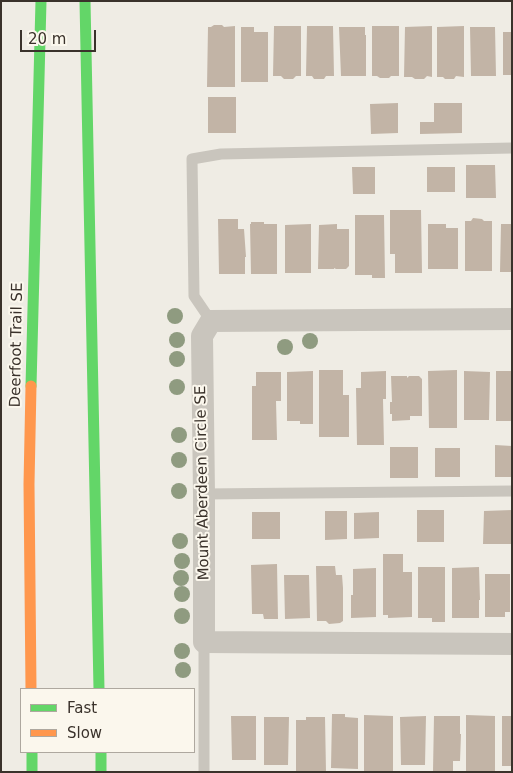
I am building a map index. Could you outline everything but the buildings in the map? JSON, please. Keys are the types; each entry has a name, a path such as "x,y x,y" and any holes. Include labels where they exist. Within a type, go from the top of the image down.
{"highway":[{"name":"Deerfoot Trail SE","path":"31,688 29,484 40,1"},
{"path":"85,1 100,688"},
{"path":"32,753 32,772"},
{"path":"101,753 101,772"}],"street":[{"path":"211,321 512,319"},
{"name":"Mount Aberdeen Circle SE","path":"204,642 202,336 211,321"},
{"path":"204,642 512,644"}],"lane":[{"path":"211,321 194,296 192,160 221,154 512,148"},
{"path":"204,494 512,491"},
{"path":"204,642 204,772"}],"traffic: fast":[{"path":"31,386 41,1"},
{"path":"85,1 99,688"},
{"path":"32,753 32,772"},
{"path":"101,753 101,772"}],"traffic: slow":[{"path":"31,386 29,484 31,688"}]}
